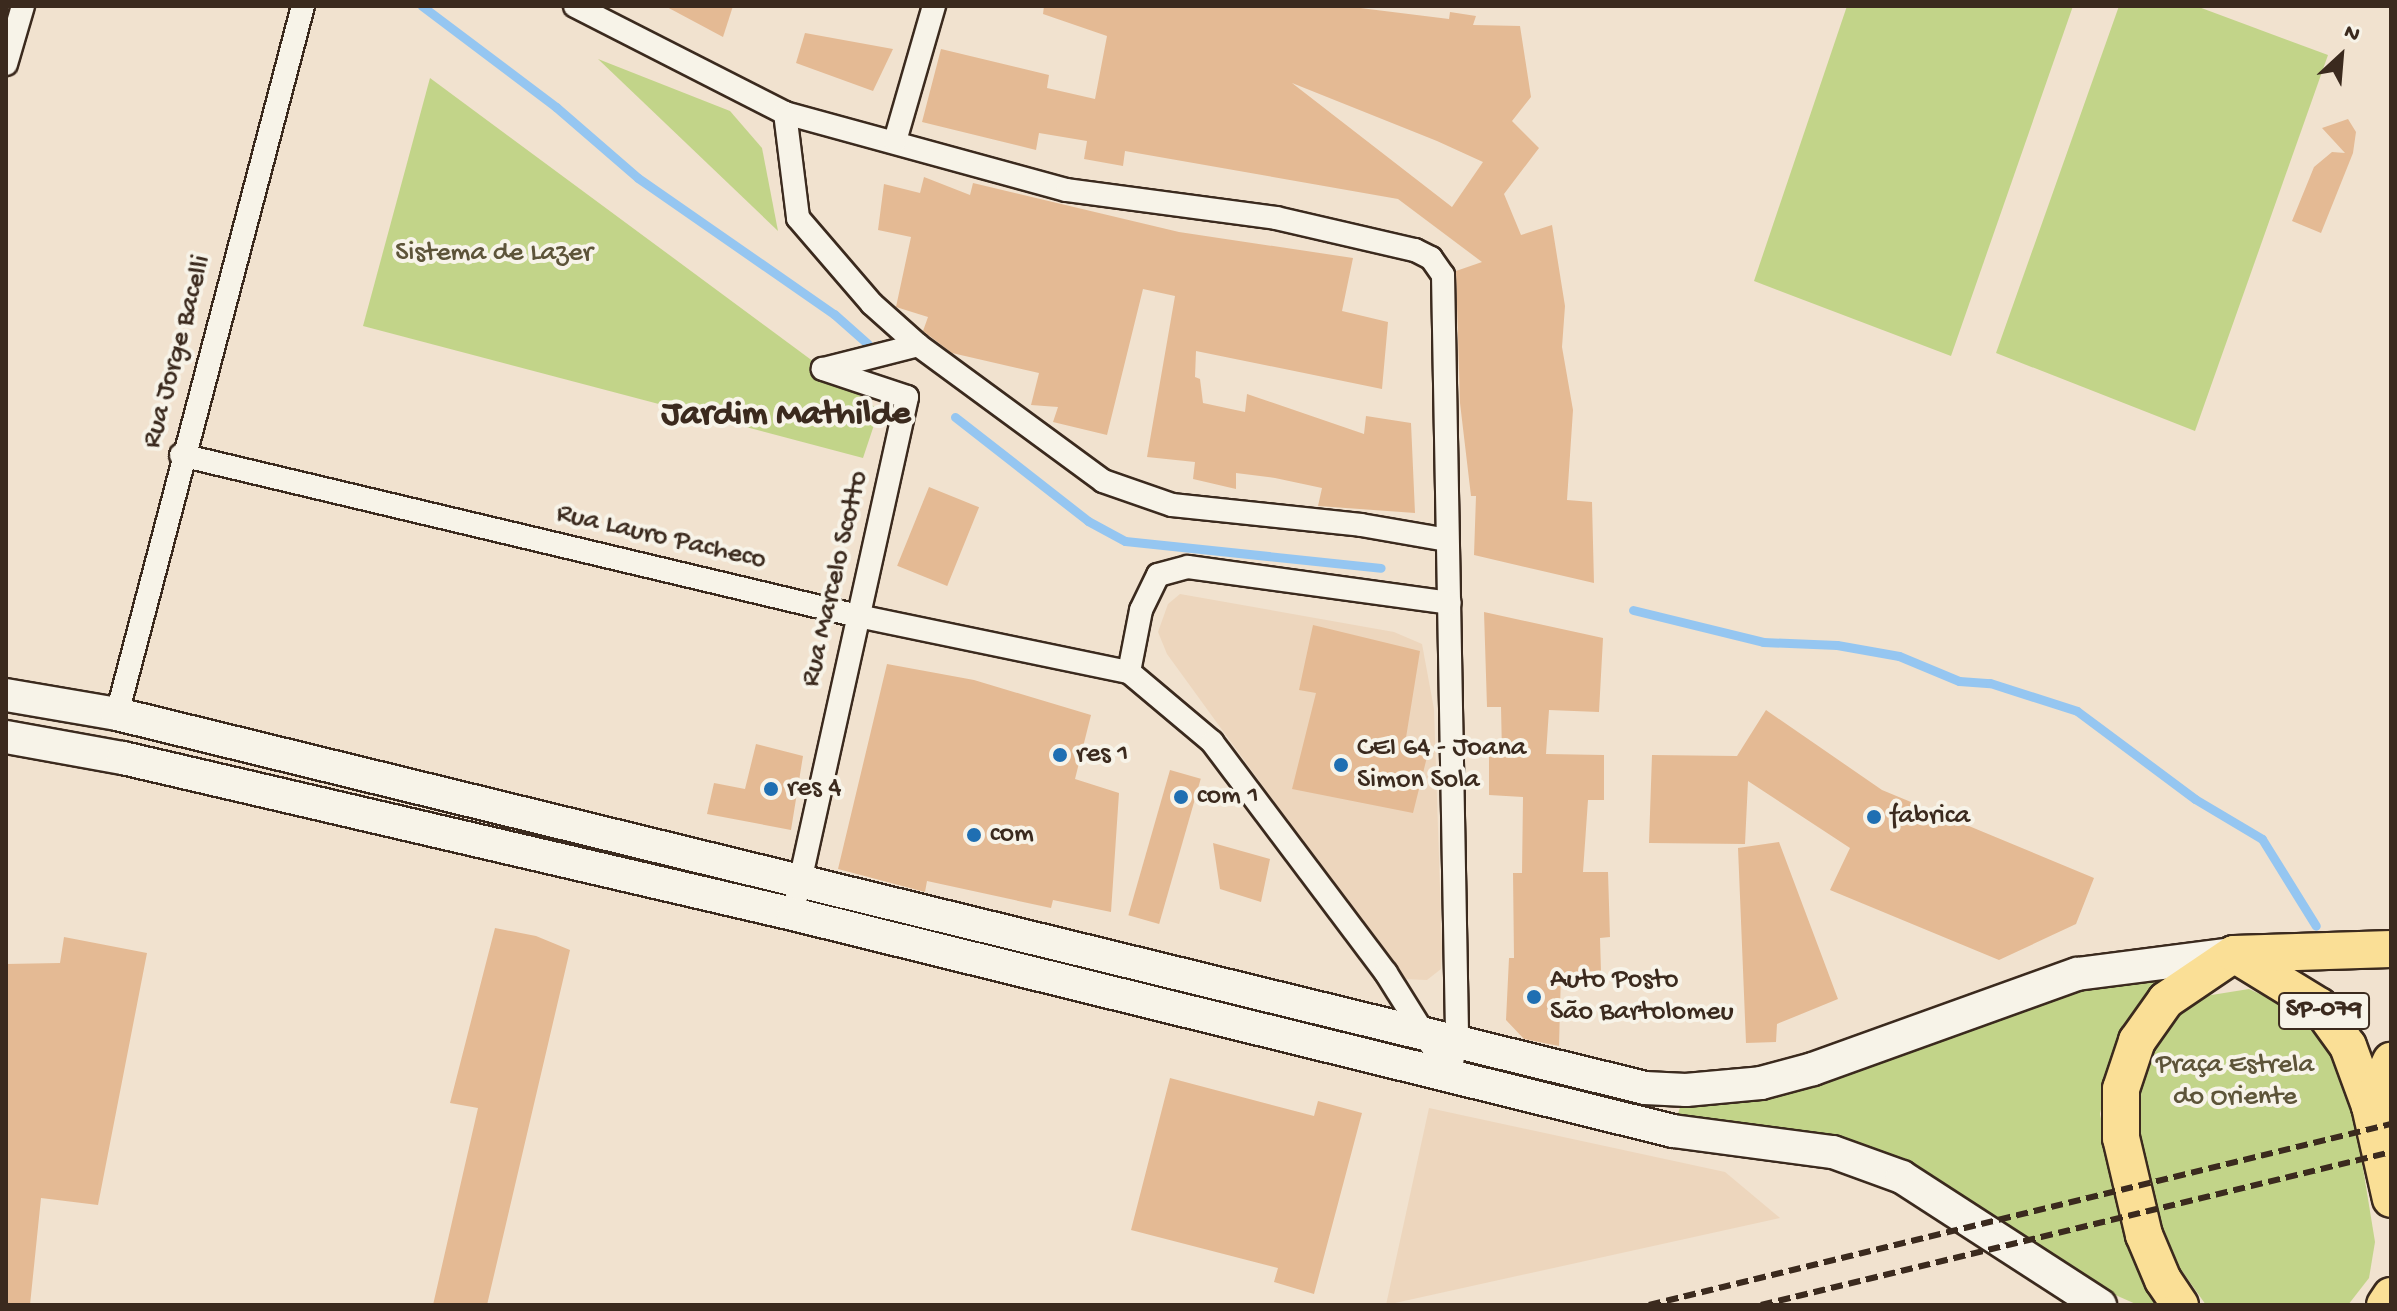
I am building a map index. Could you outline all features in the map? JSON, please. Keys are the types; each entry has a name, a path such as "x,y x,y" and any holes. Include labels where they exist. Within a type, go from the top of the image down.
{"main road":[{"path":"6,695 117,714 802,871 1425,1035 1645,1088 1686,1090 1748,1084 1813,1069 2077,974 2234,954"},
{"path":"6,737 123,758 793,914 1673,1131 1833,1152 1868,1162 1902,1177 2100,1305"},
{"name":"SP-079","path":"2180,1305 2163,1280 2144,1235 2121,1138 2121,1089 2127,1065 2150,1019 2186,983 2234,954 2391,949"},
{"name":"SP-079","path":"2234,954 2292,986 2331,1019 2360,1072 2391,1199"},
{"name":"SP-079","path":"2370,1106 2391,1061"},
{"path":"2385,1305 2391,1296"}],"street":[{"path":"6,64 23,6"},
{"name":"Rua Jorge Bacelli","path":"117,714 181,455 303,6"},
{"path":"575,6 785,113 1067,190 1276,218 1415,250 1431,258 1443,275 1456,1042 1450,1075"},
{"path":"895,141 934,6"},
{"path":"785,113 798,218 872,304 918,345 1103,481 1172,505 1361,525 1447,540"},
{"name":"Rua Marcelo Scotto","path":"793,914 907,397 823,369 918,345"},
{"name":"Rua Lauro Pacheco","path":"181,455 858,616 1129,672"},
{"path":"1450,603 1188,567 1158,575 1141,610 1129,672 1212,742 1386,973 1450,1075"}],"shaded area":[{"name":"CEI 64 - Joana Simon Sola","path":"1180,594 1394,632 1422,644 1434,709 1442,947 1441,969 1427,980 1403,979 1167,654 1158,632 1168,604"},
{"path":"1429,1108 1725,1172 1780,1218 1386,1305"}],"green space":[{"path":"1847,6 2073,6 1951,356 1754,281"},
{"path":"2119,6 2196,6 2328,55 2195,431 1996,353"},
{"path":"598,59 730,111 762,148 778,231"},
{"name":"Sistema de Lazer","path":"430,78 879,410 863,458 363,326"},
{"path":"2167,973 2133,1011 2113,1052 2100,1114 2127,1244 2157,1305 2138,1305 2086,1282 1910,1166 1872,1148 1677,1117 1681,1104 2107,983"},
{"name":"Praça Estrela do Oriente","path":"2249,989 2288,1007 2315,1027 2333,1048 2350,1088 2375,1242 2369,1278 2348,1305 2206,1305 2177,1264 2160,1221 2139,1151 2132,1105 2146,1053 2173,1014 2199,997"}],"building":[{"path":"665,6 733,6 723,37"},
{"path":"1044,6 1344,6 1449,19 1450,12 1476,16 1473,25 1520,26 1531,97 1512,121 1539,148 1504,194 1521,235 1552,225 1565,306 1562,347 1573,410 1567,500 1592,502 1594,583 1474,555 1476,496 1471,496 1460,403 1456,271 1482,262 1398,199 1125,151 1123,166 1084,159 1087,141 1039,133 1036,150 922,122 941,49 1049,75 1047,88 1095,99 1107,36 1043,14","holes":["1292,83 1483,162 1452,207"]},
{"path":"805,33 893,49 873,91 796,63"},
{"path":"2348,119 2356,132 2353,153 2321,233 2292,221 2314,167 2332,152 2345,153 2322,128"},
{"path":"924,177 970,195 973,183 1179,232 1353,258 1342,311 1388,322 1382,389 1196,351 1195,377 1200,379 1203,403 1245,412 1247,394 1364,434 1366,416 1411,423 1415,513 1318,506 1322,488 1275,478 1236,473 1236,489 1193,479 1195,462 1147,457 1175,296 1143,289 1107,435 1053,422 1058,407 1031,405 1039,373 952,353 923,331 928,317 896,307 911,237 878,230 884,184 920,193"},
{"path":"929,487 979,507 947,586 897,566"},
{"path":"1484,612 1603,638 1599,712 1549,710 1546,754 1604,755 1604,800 1588,800 1583,872 1608,872 1610,937 1600,938 1601,972 1561,973 1559,1046 1524,1039 1506,1020 1509,958 1514,958 1513,873 1522,873 1523,797 1489,795 1489,754 1502,754 1501,707 1487,707"},
{"path":"1313,625 1420,651 1404,750 1427,757 1413,813 1292,789 1316,693 1299,690"},
{"path":"887,664 974,680 1091,715 1075,779 1119,793 1111,912 1053,900 1051,908 927,881 925,892 838,869"},
{"name":"fabrica","path":"1766,710 1882,790 2094,878 2076,924 1999,960 1830,890 1850,848 1748,781 1745,844 1649,843 1652,755 1737,756"},
{"name":"res 4","path":"756,744 803,756 791,830 707,814 714,783 745,789"},
{"path":"1170,770 1201,779 1159,924 1128,915"},
{"path":"1779,842 1838,999 1777,1024 1776,1042 1746,1043 1738,848"},
{"path":"1213,843 1270,859 1261,902 1220,889"},
{"path":"495,928 536,936 570,950 487,1305 433,1305 478,1108 450,1103"},
{"path":"64,937 147,953 98,1205 41,1198 30,1305 6,1305 6,964 60,963"},
{"path":"1170,1078 1314,1116 1318,1101 1362,1113 1314,1294 1274,1282 1278,1268 1131,1230"}],"waterway":[{"path":"422,6 556,107 638,178 834,314 868,344"},
{"path":"955,417 1088,521 1125,541 1381,568"},
{"path":"1633,610 1763,642 1837,645 1899,656 1959,681 1990,683 2077,711 2195,799 2262,839 2316,926"}],"railway":[{"path":"1649,1305 2391,1124"},
{"path":"1761,1305 2391,1152"}],"place":[{"name":"res 1","path":"1060,755"},
{"name":"CEI 64 - Joana Simon Sola","path":"1341,765"},
{"name":"res 4","path":"771,789"},
{"name":"com 1","path":"1181,797"},
{"name":"fabrica","path":"1874,817"},
{"name":"com","path":"974,835"},
{"name":"Auto Posto São Bartolomeu","path":"1534,997"}],"district":[{"name":"Jardim Mathilde","path":"786,416"}]}
